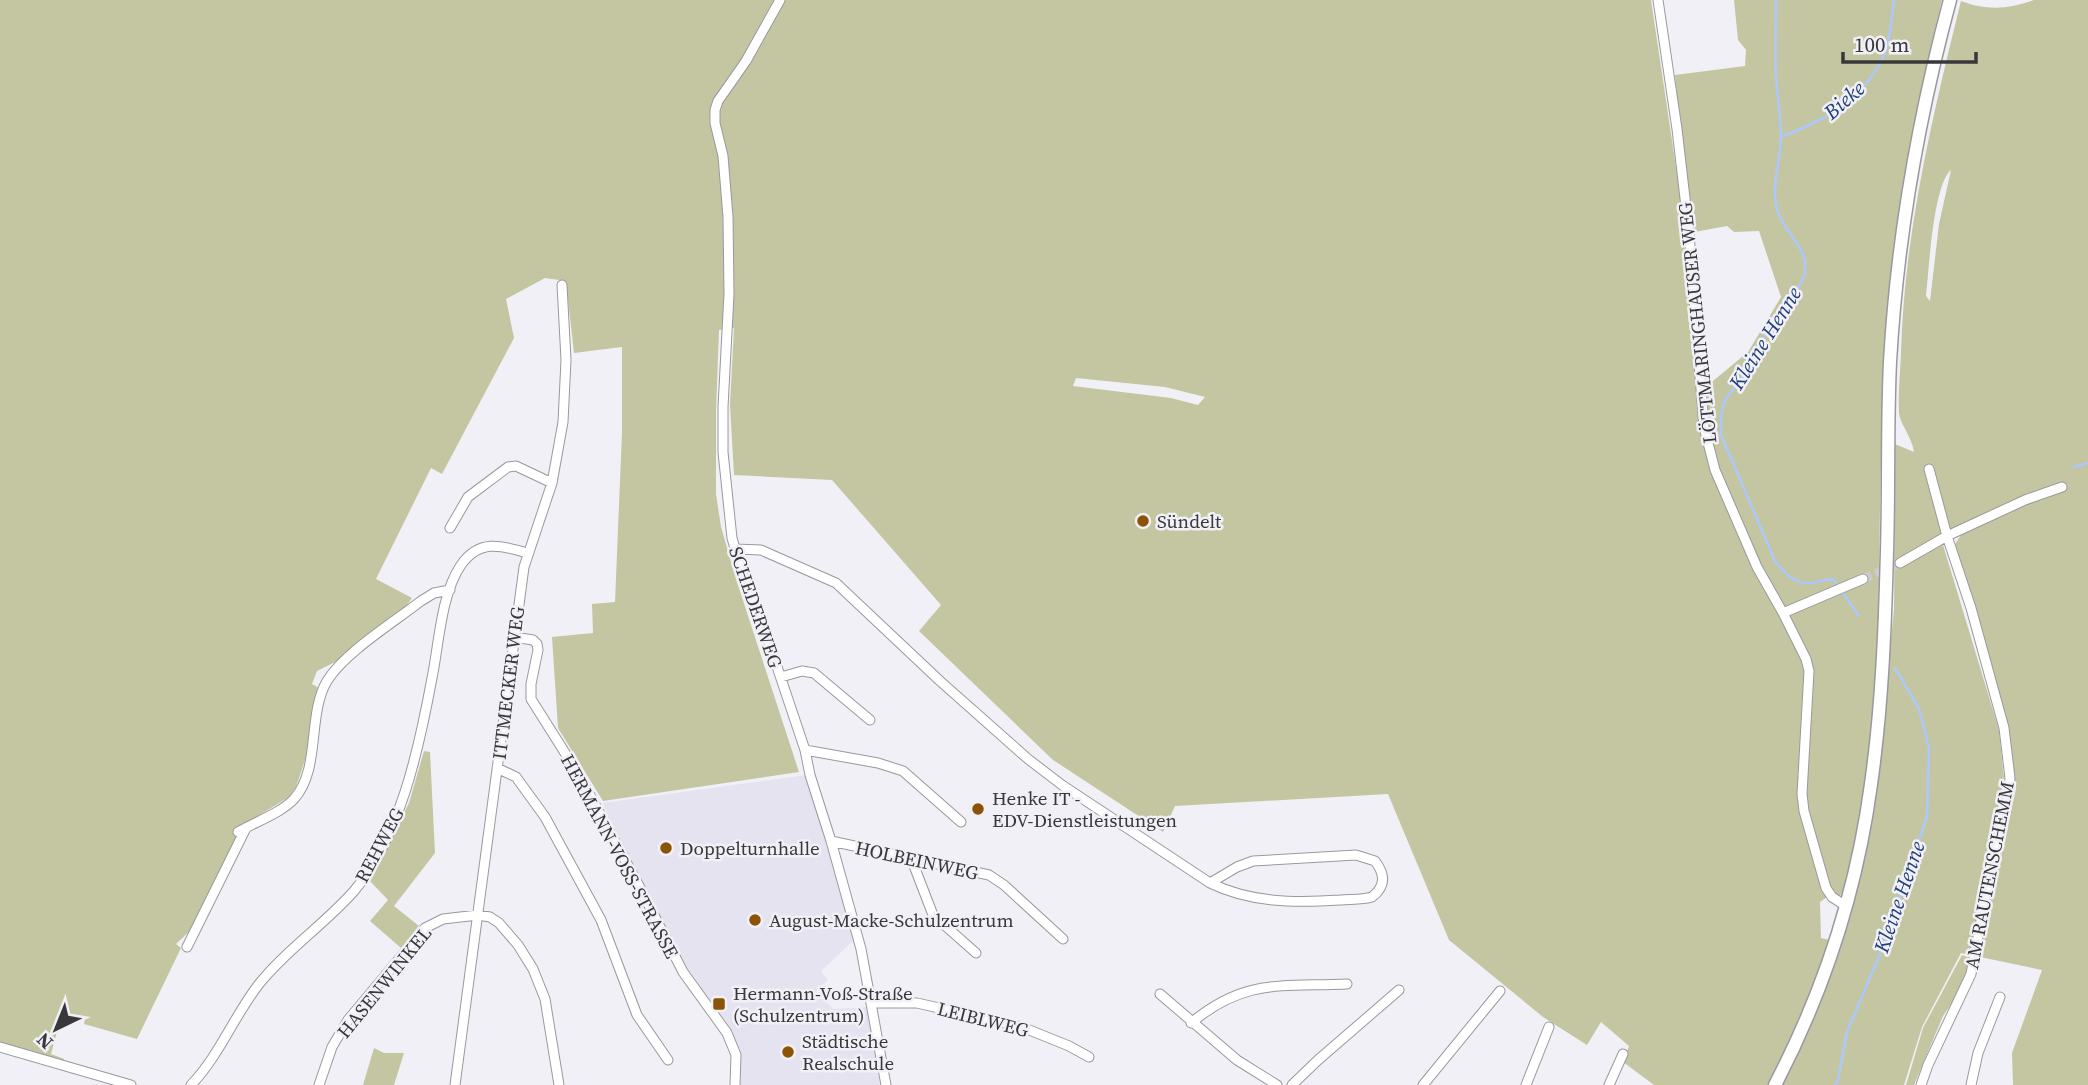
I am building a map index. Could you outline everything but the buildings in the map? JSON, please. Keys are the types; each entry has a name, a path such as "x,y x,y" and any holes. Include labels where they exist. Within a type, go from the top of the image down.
{"main road":[{"path":"1775,1085 1807,1018 1833,949 1866,818 1880,698 1887,551 1890,362 1901,237 1924,101 1950,0"}],"street":[{"name":"SCHEDERWEG","path":"780,0 750,54 718,101 715,116 723,156 728,217 729,295 723,407 727,503 735,549 744,579 781,677 831,841 860,949 886,1085"},
{"name":"LÖTTMARINGHAUSER WEG","path":"1658,0 1689,233 1704,427 1715,470 1757,567 1806,659 1809,671 1801,784 1804,811 1826,888 1832,897 1846,905"},
{"name":"ITTMECKER WEG","path":"455,1085 527,553 552,483 563,422 566,360 562,285"},
{"path":"450,528 468,497 508,467 516,466 552,483"},
{"name":"AM RAUTENSCHEMM","path":"1920,1085 1971,974 2010,778 2004,728 1929,469"},
{"path":"1900,563 1947,536 2025,500 2062,487"},
{"name":"REHWEG","path":"191,1085 270,971 352,892 377,855 399,808 412,771 450,590 461,565 477,550 488,545 527,553"},
{"path":"735,549 761,550 836,583 1028,759 1062,785 1210,883 1229,891 1267,900 1328,901 1373,897 1382,887 1383,877 1375,861 1356,855 1253,861 1210,883"},
{"path":"1783,613 1863,579"},
{"path":"187,947 243,829 289,803 300,789 309,762 322,691 337,668 421,601 434,593 450,590"},
{"name":"HERMANN-VOSS-STRASSE","path":"514,637 533,640 537,644 530,691 533,705 579,775 682,972 727,1033 736,1055 735,1085"},
{"path":"781,677 802,671 814,673 870,720"},
{"path":"805,750 895,767 945,803 961,822"},
{"path":"497,768 516,777 545,817 601,920 637,1015 668,1060"},
{"name":"HOLBEINWEG","path":"831,841 958,867 993,877 1063,939"},
{"path":"911,858 933,915 976,953"},
{"path":"478,915 490,917 499,923 518,945 533,969 545,999 559,1085"},
{"name":"HASENWINKEL","path":"319,1085 332,1047 348,1020 425,928 443,919 478,915"},
{"path":"1191,1023 1217,1002 1247,990 1347,984"},
{"path":"1292,1085 1318,1059 1399,990"},
{"path":"1423,1085 1500,991"},
{"path":"1160,994 1191,1023 1242,1063 1277,1085"},
{"path":"1971,1085 1978,1053 2000,998"},
{"name":"LEIBLWEG","path":"872,1003 917,1003 1022,1027 1089,1057"},
{"path":"1526,1085 1549,1027"},
{"path":"0,1047 131,1085"},
{"path":"1609,1085 1623,1054"}],"shaded area":[{"name":"August-Macke-Schulzentrum","path":"806,775 854,940 821,971 828,980 816,991 833,1009 868,1007 880,1085 740,1085 740,1053 730,1031 688,974 611,824 603,803"}],"green space":[{"path":"0,0 1651,0 1694,288 1702,390 1748,352 1781,297 1759,231 1734,232 1727,226 1689,233 1675,75 1745,66 1746,50 1738,40 1734,0 1942,0 1909,161 1889,324 1882,434 1875,692 1865,791 1846,886 1840,896 1833,893 1820,902 1821,938 1830,940 1794,1031 1768,1085 1654,1085 1623,1062 1629,1046 1601,1022 1587,1045 1543,1017 1449,940 1388,794 1175,806 1163,832 1053,760 919,631 941,605 832,480 734,475 730,405 734,328 719,330 716,494 721,527 736,579 799,772 603,801 558,728 552,637 593,633 592,604 615,602 622,433 622,347 574,353 566,281 545,278 506,299 514,338 442,474 431,468 376,579 412,598 397,619 335,662 317,671 312,684 319,688 312,712 307,754 296,787 289,797 233,831 238,841 196,925 176,944 181,948 137,1039 84,1024 85,1018 62,1013 51,1054 64,1059 65,1063 0,1044","holes":["1076,378 1165,387 1205,397 1198,405 1171,398 1073,386"]},
{"path":"2034,0 2088,0 2088,1085 2013,1085 2012,1053 2042,970 1961,953 1922,1027 1904,1085 1781,1085 1816,1013 1843,936 1866,855 1876,793 1894,609 1895,444 1914,452 1899,413 1903,309 1921,176 1940,89 1961,1 1989,7","holes":["1951,170 1939,224 1930,301 1926,296 1936,210 1940,192","2025,500 2026,505 1962,533 1954,546 2008,738 2016,789 1981,944 1972,946 2004,779 1999,730 1940,535"]},
{"path":"424,751 430,752 435,853 394,906 419,926 401,948 370,921 388,900 370,881 409,803"},
{"path":"1962,955 1970,958 1965,983 1943,1016 1914,1085 1906,1085 1923,1028"},
{"path":"374,1048 384,1053 404,1053 394,1085 363,1085"}],"waterway":[{"name":"Kleine Henne","path":"1776,0 1776,76 1781,135 1775,197 1779,215 1802,252 1805,272 1801,283 1772,322 1746,371 1724,402 1721,435 1775,561 1798,582 1812,583 1833,579 1859,616"},
{"name":"Bieke","path":"1781,137 1826,116 1852,99 1863,87 1885,52 1894,0"},
{"path":"2074,467 2088,463"},
{"name":"Kleine Henne","path":"1835,1085 1847,1032 1882,949 1927,817 1929,748 1919,709 1895,668"}],"tunnel":[{"path":"1863,579 1900,563"}],"place":[{"name":"Sündelt","path":"1143,521"},
{"name":"Henke IT - EDV-Dienstleistungen","path":"978,809"},
{"name":"Doppelturnhalle","path":"666,848"},
{"name":"August-Macke-Schulzentrum","path":"755,920"},
{"name":"Hermann-Voß-Straße (Schulzentrum)","path":"719,1004"},
{"name":"Städtische Realschule","path":"788,1052"}]}
